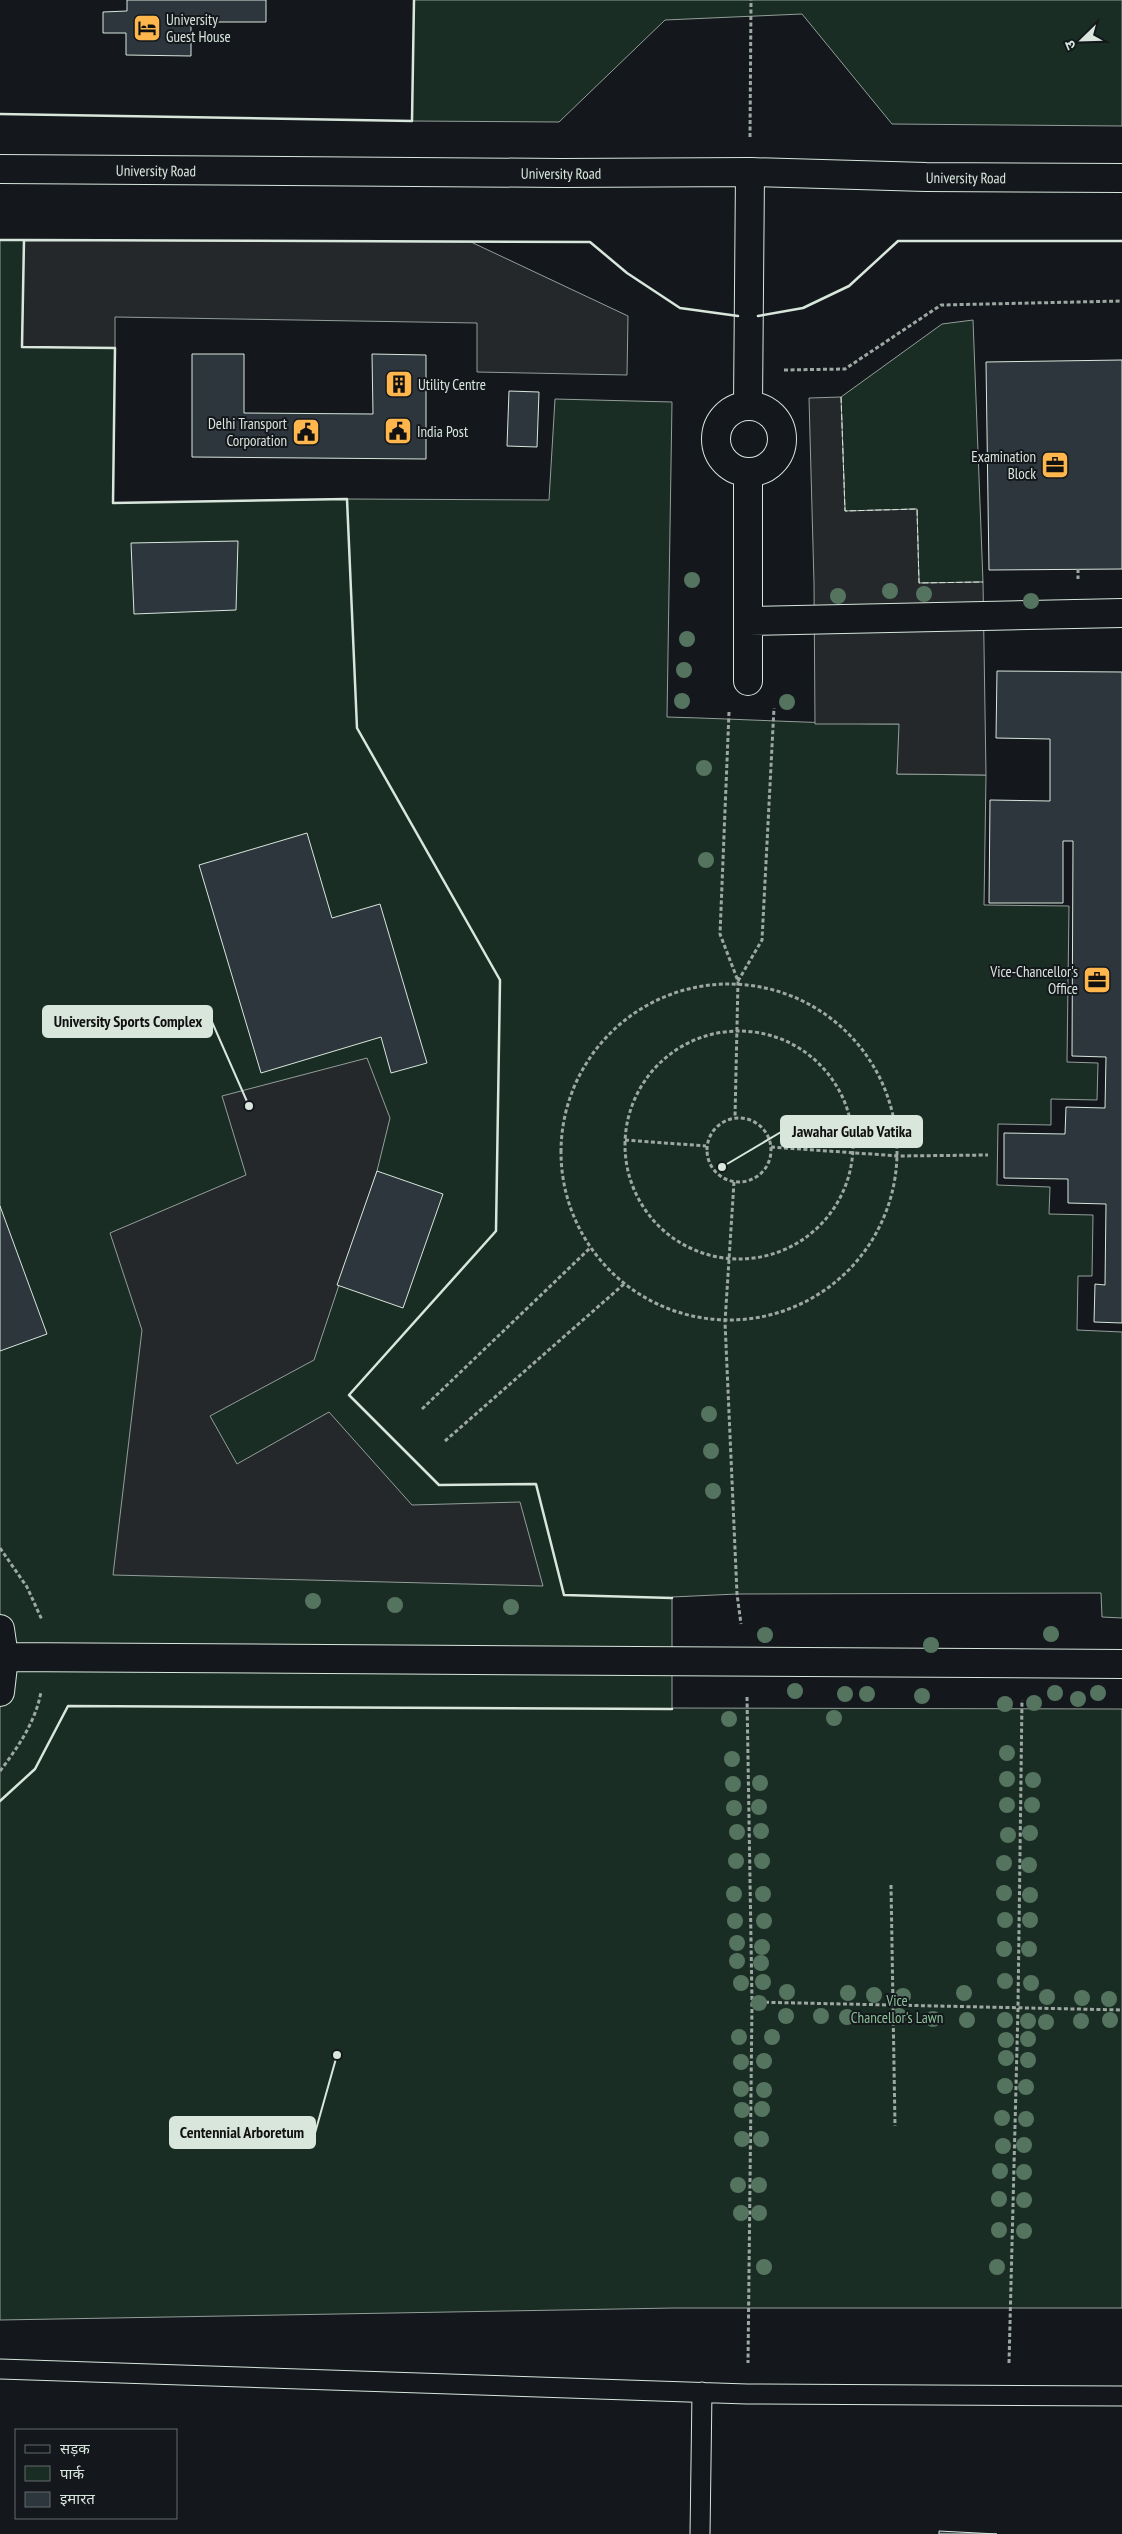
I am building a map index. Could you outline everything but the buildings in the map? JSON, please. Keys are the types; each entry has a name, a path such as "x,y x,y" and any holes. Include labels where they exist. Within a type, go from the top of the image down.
{"street":[{"name":"University Road","path":"0,169 561,173 750,172 926,177 1122,178"},
{"path":"748,404 750,172"},
{"path":"748,404 761,407 773,414 780,425 783,440 781,451 773,462 762,470 748,472 737,470 726,463 718,452 715,439 718,426 725,415 735,407 748,404"},
{"path":"748,472 748,681"},
{"path":"748,621 1122,613"},
{"path":"0,1628 4,1657 0,1692"},
{"path":"4,1657 1122,1664"}],"lane":[{"path":"0,2369 747,2394 1122,2396"},
{"path":"700,2534 702,2392"}],"path":[{"path":"750,172 751,0"},
{"path":"748,370 844,369 941,305 1122,301"},
{"path":"735,1117 738,981 720,934 728,693 748,681 774,693 762,940 738,981"},
{"path":"738,981 777,990 823,1012 862,1048 884,1087 896,1128 899,1156 892,1197 869,1246 832,1286 786,1312 726,1322 667,1310 624,1284 594,1254 570,1212 564,1192 559,1153 566,1103 596,1046 632,1012 679,990 738,981"},
{"path":"737,1030 759,1032 783,1039 806,1052 825,1069 839,1090 849,1114 853,1152 844,1190 831,1212 815,1231 782,1251 757,1258 730,1259 706,1255 689,1248 672,1238 653,1220 638,1199 629,1175 624,1140 629,1112 639,1088 663,1058 696,1038 720,1031 737,1030"},
{"path":"735,1117 746,1118 758,1124 767,1134 771,1147 769,1160 762,1171 751,1180 734,1182 725,1179 714,1171 708,1159 706,1146 711,1133 720,1123 735,1117"},
{"path":"624,1140 706,1146"},
{"path":"771,1147 899,1156 988,1155"},
{"path":"732,1624 742,1624 737,1594 726,1322 734,1182"},
{"path":"422,1409 590,1248"},
{"path":"445,1441 624,1284"},
{"path":"0,1548 27,1588 42,1620 51,1620"},
{"path":"1008,2395 1018,2008 1022,1664"},
{"path":"747,1692 752,2002 747,2394"},
{"path":"892,1885 895,2126"},
{"path":"752,2002 1122,2010"}],"green space":[{"path":"414,0 1122,0 1122,126 892,124 802,14 665,20 559,122 412,121"},
{"name":"Vice Chancellor's Lawn","path":"0,240 24,240 22,347 115,348 113,503 347,499 549,500 555,399 672,402 667,717 900,724 897,774 986,775 984,905 1069,906 1067,1062 1098,1063 1097,1100 1051,1099 1051,1125 998,1124 997,1185 1050,1187 1049,1214 1093,1215 1092,1276 1078,1276 1077,1330 1122,1332 1122,1618 1102,1617 1101,1593 737,1594 672,1597 672,1708 1122,1709 1122,2308 674,2308 0,2320"},
{"path":"973,320 983,582 919,583 917,509 845,511 841,397 942,324"}],"shaded area":[{"path":"24,240 471,242 628,316 627,375 477,372 477,323 115,317 115,348 22,347"},
{"path":"841,397 845,511 917,509 919,583 983,582 986,775 897,774 899,724 815,724 814,583 809,398"},
{"path":"367,1058 390,1118 377,1171 314,1360 210,1416 237,1464 329,1412 412,1505 520,1502 543,1586 113,1575 142,1330 110,1233 246,1175 222,1096"}],"fence":[{"path":"841,397 845,511 917,509 919,583 983,582"}],"wall":[{"path":"0,114 412,121 414,0"},
{"path":"0,240 24,240 22,347 115,348 113,503 347,499 357,728 500,980 496,1231 349,1395 439,1485 536,1484 564,1595 672,1598"},
{"path":"24,240 590,242 627,273 680,308 738,316"},
{"path":"758,316 803,308 849,286 898,241 1122,241"},
{"path":"0,1801 35,1769 68,1706 672,1709"}],"place":[{"name":"University Guest House","path":"147,28"},
{"name":"Utility Centre","path":"399,384"},
{"name":"India Post","path":"398,431"},
{"name":"Delhi Transport Corporation","path":"306,432"},
{"name":"Examination Block","path":"1055,465"},
{"name":"Vice-Chancellor's Office","path":"1097,980"},
{"name":"University Sports Complex","path":"249,1106"},
{"name":"Jawahar Gulab Vatika","path":"722,1167"},
{"name":"Centennial Arboretum","path":"337,2055"}]}
